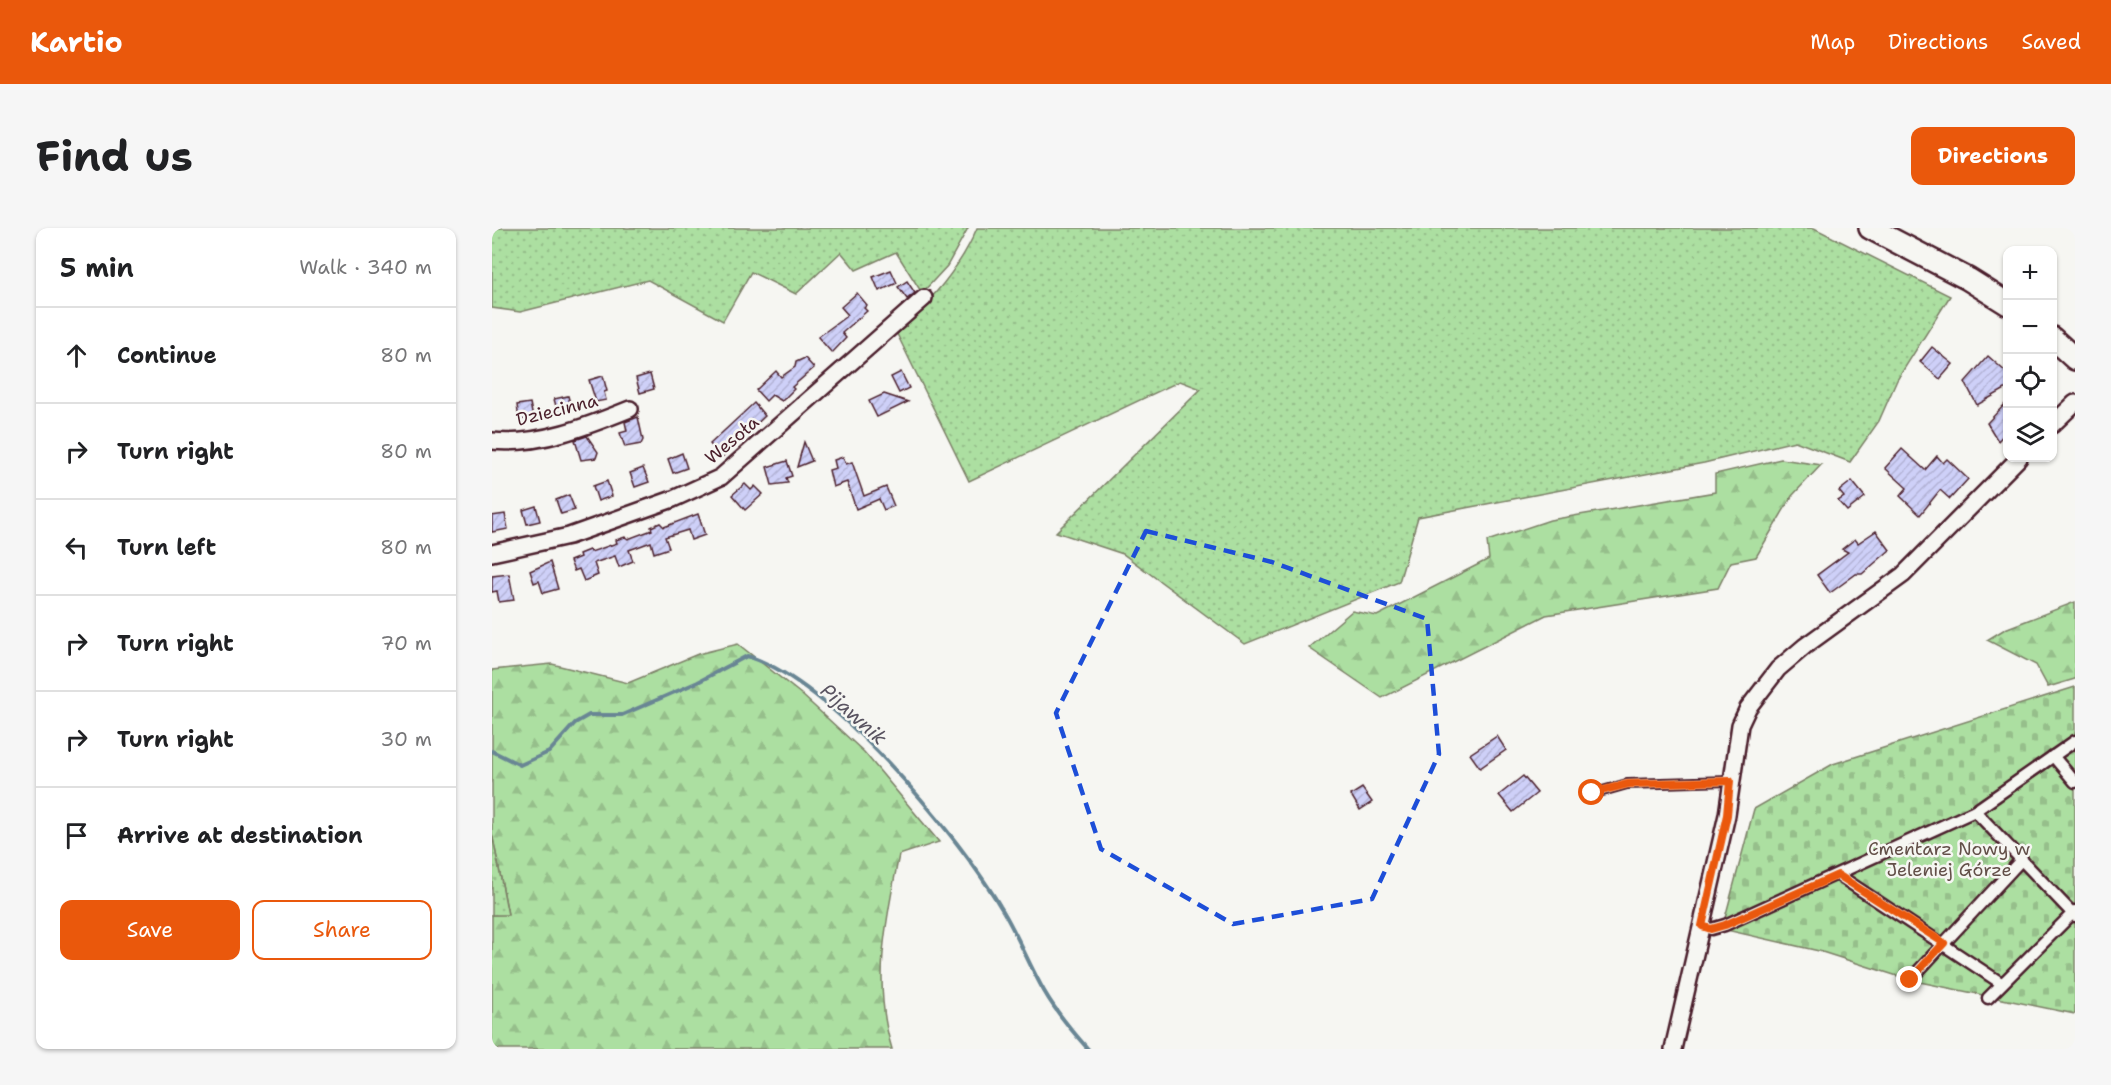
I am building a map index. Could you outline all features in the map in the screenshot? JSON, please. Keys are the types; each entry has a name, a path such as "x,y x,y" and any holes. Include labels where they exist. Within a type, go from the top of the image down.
{"main road":[{"path":"1870,228 1968,279 2003,301"},
{"path":"2057,343 2075,359"}],"street":[{"name":"Wesoła","path":"492,553 568,536 673,499 721,477 924,297"},
{"path":"2057,420 2075,403"},
{"name":"Dziecinna","path":"492,441 526,440 553,434 590,425 630,409"},
{"path":"1673,1049 1727,815 1730,781 1740,725 1748,708 1778,669 1805,646 1903,575 2015,462"},
{"path":"1702,926 1711,929 1725,925 1975,811 2075,741"},
{"path":"2053,756 2075,782"},
{"path":"1975,811 2074,914 2001,982 1988,998"},
{"path":"1910,980 2022,859"},
{"path":"1838,875 2001,982"}],"lane":[{"path":"1585,796 1628,784 1730,781"}],"highlighted area":[{"path":"1146,531 1272,562 1427,619 1439,754 1372,899 1233,924 1101,849 1056,713"}],"green space":[{"path":"492,228 968,228 947,266 922,293 896,252 856,270 841,252 796,294 751,272 723,321 648,280 520,312 492,308"},
{"path":"977,228 1814,228 1950,296 1897,380 1879,421 1850,462 1795,441 1704,463 1418,517 1399,582 1245,644 1123,554 1056,532 1201,389 1180,381 969,481 897,334 952,272 970,244"},
{"path":"1781,459 1821,465 1792,496 1756,557 1731,562 1718,588 1546,615 1382,698 1309,648 1352,611 1377,616 1489,559 1487,541 1550,520 1715,492 1715,474"},
{"path":"2075,602 2075,679 2048,687 2036,665 1987,640 2005,629"},
{"path":"738,644 801,694 864,752 939,842 899,855 886,928 882,976 886,1024 892,1049 492,1049 492,915 508,914 492,833 492,670 552,664 628,683 698,654"},
{"name":"Cmentarz Nowy w Jeleniej Górze","path":"2075,687 2075,1014 1910,980 1819,951 1722,929 1754,809 1833,764"},
{"path":"492,833 508,915 492,915"}],"building":[{"path":"891,270 897,283 879,291 873,277"},
{"path":"907,281 915,293 907,299 898,287"},
{"path":"857,293 867,305 864,308 867,311 842,333 846,338 832,353 818,337 848,315 841,307"},
{"path":"1932,347 1953,364 1940,379 1920,362"},
{"path":"1988,356 2003,369 2003,390 1977,405 1965,382"},
{"path":"805,358 814,368 792,387 794,389 782,401 772,395 766,401 756,390 776,371 781,377 795,367 796,362"},
{"path":"901,372 909,388 899,393 891,377"},
{"path":"650,374 654,389 640,393 636,378"},
{"path":"603,376 607,391 604,392 606,400 596,402 589,380"},
{"path":"884,394 908,402 877,417 869,401"},
{"path":"568,396 572,410 558,413 554,399"},
{"path":"530,403 533,418 519,420 517,405"},
{"path":"754,403 765,416 722,457 710,444"},
{"path":"2003,406 2003,435 1998,441 1987,423"},
{"path":"638,417 643,440 641,444 625,447 620,433 627,431 625,422"},
{"path":"587,436 598,452 596,458 581,460 575,440"},
{"path":"804,442 812,461 797,467"},
{"path":"1902,449 1925,470 1937,456 1943,463 1947,459 1968,479 1950,499 1940,490 1920,515 1900,496 1907,488 1885,468"},
{"path":"682,453 687,468 673,473 668,459"},
{"path":"843,457 846,464 852,462 864,496 886,487 894,506 884,510 879,499 856,509 847,482 833,487 829,470 836,468 834,460"},
{"path":"787,461 792,476 786,478 788,483 772,485 767,467"},
{"path":"643,468 649,482 635,487 630,473"},
{"path":"607,481 612,496 598,501 593,486"},
{"path":"1852,481 1865,497 1847,511 1838,501 1844,497 1839,491"},
{"path":"745,484 751,490 755,486 763,494 745,510 732,495"},
{"path":"569,495 575,510 561,514 556,500"},
{"path":"536,506 540,521 527,524 523,510"},
{"path":"505,514 508,529 492,532 492,516"},
{"path":"698,514 705,535 691,540 688,530 665,537 669,548 654,553 651,542 629,550 633,561 619,567 615,556 594,563 598,575 584,581 579,569 574,571 570,561 580,557 579,554 589,550 591,552 617,543 616,540 625,537 628,539 652,530 651,527 660,523 664,527"},
{"path":"1876,531 1890,550 1862,574 1856,574 1830,593 1817,575 1848,552 1842,549 1855,539 1858,543"},
{"path":"550,562 558,589 543,593 539,581 534,583 530,571"},
{"path":"509,574 514,600 499,602 497,591 492,592 492,576"},
{"path":"1497,736 1506,750 1480,768 1470,754"},
{"path":"1523,776 1537,793 1513,812 1499,795"},
{"path":"1362,788 1372,802 1360,810 1351,795"}],"waterway":[{"name":"Pijawnik","path":"492,751 520,765 549,752 575,723 589,715 622,715 698,682 747,656 780,671 815,695 851,726 888,762 953,839 980,875 1006,916 1049,999 1088,1049"}],"route":[{"path":"1592,793 1628,784 1730,781 1727,815 1702,926 1711,929 1725,925 1838,875 1944,943 1910,980"}]}
